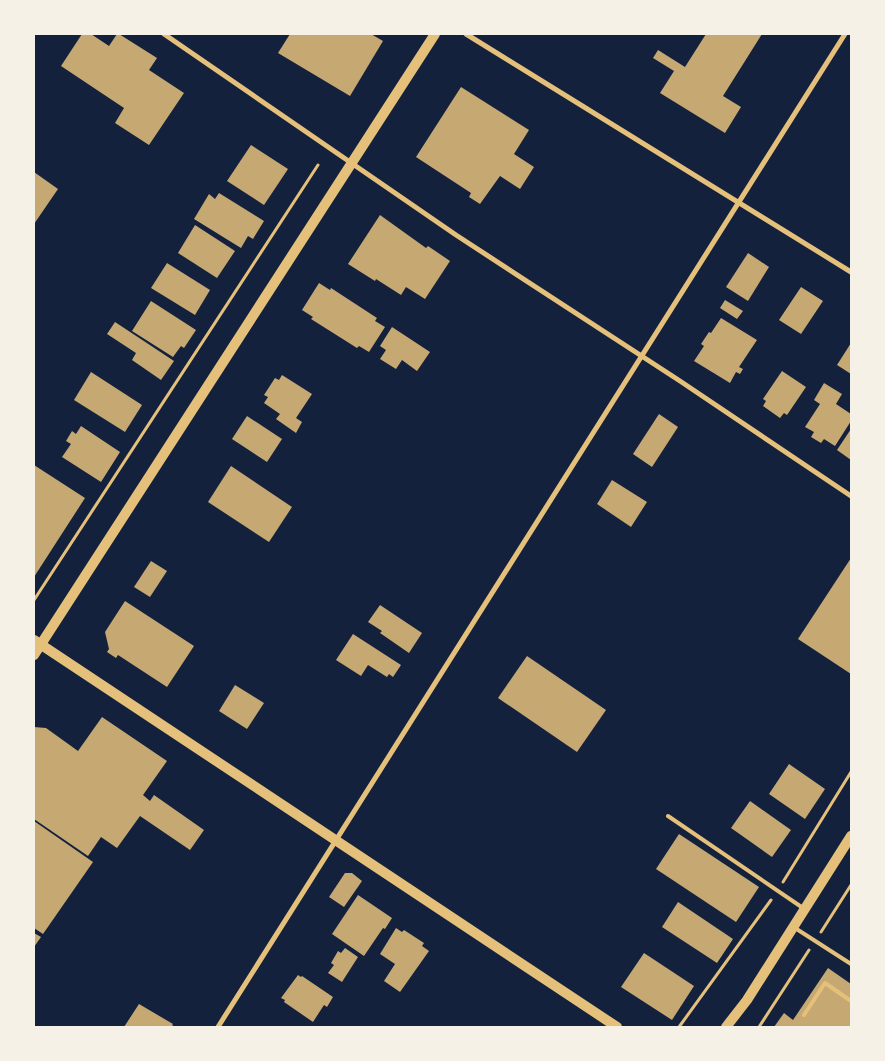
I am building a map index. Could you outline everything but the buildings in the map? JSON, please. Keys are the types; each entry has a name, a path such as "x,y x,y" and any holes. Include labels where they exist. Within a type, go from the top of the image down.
{"main road":[{"path":"34,655 37,642 435,34"},
{"path":"37,642 617,1027"},
{"path":"726,1027 747,1000 851,836"}],"street":[{"path":"164,34 456,236 851,496"},
{"path":"466,34 851,272"},
{"path":"218,1027 845,34"}],"lane":[{"path":"668,816 778,890 804,910"},
{"path":"794,927 851,964"},
{"path":"804,1015 825,983 851,1001"}],"path":[{"path":"34,600 318,165"},
{"path":"679,1027 761,916 851,772"},
{"path":"759,1027 851,885"}]}
